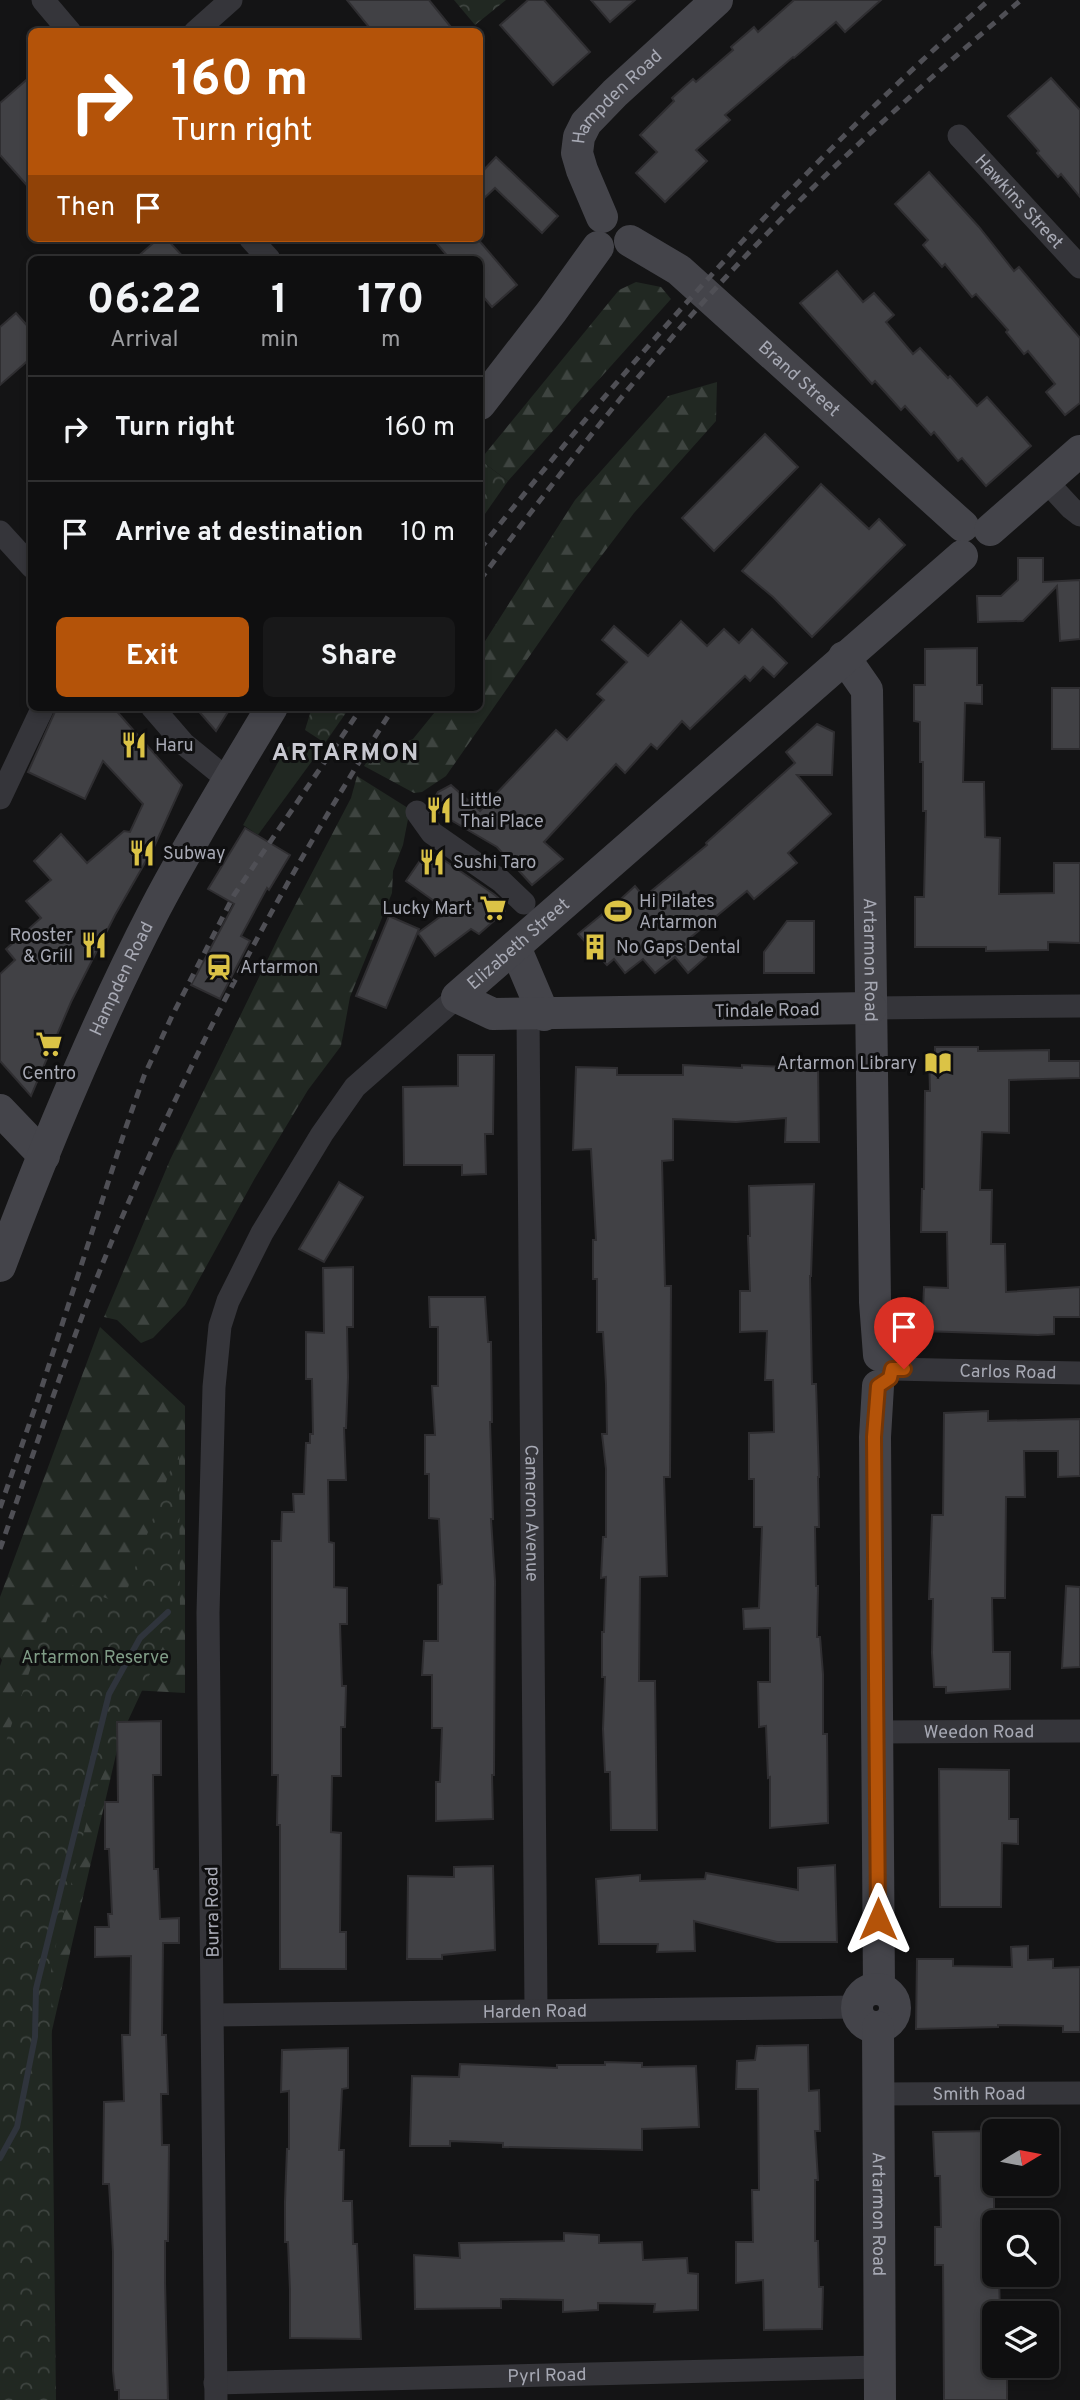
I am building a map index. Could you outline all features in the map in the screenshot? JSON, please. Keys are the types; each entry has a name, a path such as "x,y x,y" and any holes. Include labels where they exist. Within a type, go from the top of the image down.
{"street":[{"path":"43,0 67,28"},
{"path":"200,28 231,0"},
{"name":"Hampden Road","path":"600,232 577,153 579,137 586,123 717,0"},
{"name":"Hawkins Street","path":"959,136 1080,267"},
{"path":"483,400 552,311 600,232"},
{"name":"Brand Street","path":"600,232 607,253 623,250 630,241 679,270 971,537"},
{"path":"254,242 266,256"},
{"name":"Elizabeth Street","path":"214,1425 214,1387 220,1326 228,1301 262,1233 322,1134 355,1087 844,657 971,537 1046,481 1080,451"},
{"path":"1046,481 1080,515"},
{"path":"0,532 28,563"},
{"name":"Artarmon Road","path":"844,657 867,690 875,1301 883,1370 874,1437 877,1732 871,2007 879,2094 880,2400"},
{"path":"0,798 41,711"},
{"path":"155,711 184,744 228,779"},
{"name":"Hampden Road","path":"0,1266 61,1109 120,979 156,907 270,711"},
{"path":"417,812 432,833 500,881 524,903"},
{"path":"515,947 536,1014"},
{"name":"Tindale Road","path":"457,997 493,1014 1080,1006"},
{"name":"Cameron Avenue","path":"536,1014 536,2010"},
{"path":"0,1110 44,1156"},
{"name":"Carlos Road","path":"883,1370 1080,1373"},
{"name":"Burra Road","path":"214,1425 208,1613 216,2392"},
{"name":"Weedon Road","path":"877,1732 1080,1731"},
{"name":"Harden Road","path":"213,2015 871,2007"},
{"name":"Smith Road","path":"879,2094 1080,2093"},
{"name":"Pyrl Road","path":"216,2392 879,2367"}],"green space":[{"path":"454,0 506,0 475,25"},
{"path":"636,282 661,287 671,299 508,481 483,462 483,456 619,290"},
{"path":"717,382 716,421 634,513 577,588 446,776 422,792 414,793 364,766 370,757 413,739 436,711 483,711 483,644 575,500 668,396"},
{"path":"483,462 508,481 483,517"},
{"path":"311,711 347,711 325,743 305,730"},
{"path":"297,742 318,753 258,835 243,825 286,748"},
{"path":"357,776 408,808 409,814 403,845 393,871 392,893 350,997 341,1046 308,1090 255,1178 185,1305 153,1338 141,1343 117,1320 104,1317 170,1160 280,934 351,798"},
{"path":"100,1327 185,1406 185,1693 131,1690 50,2039 0,2400 0,1597"},
{"name":"Artarmon Reserve","path":"179,1446 180,1609 93,1796 51,1965 56,2400 0,2400 0,1759 60,1581 122,1604"}],"building":[{"path":"347,0 429,0 452,28 370,28"},
{"path":"528,0 544,0 590,52 553,85 500,25"},
{"path":"591,0 635,0 610,22"},
{"path":"794,0 881,0 845,32 836,22 725,115 730,120 696,150 707,161 665,202 636,173 657,152 640,135 674,101 672,98 693,79 696,82 733,50 731,47 754,27 758,32"},
{"path":"28,78 28,186 0,155 0,103"},
{"path":"1051,78 1080,110 1080,197 1061,174 1058,177 1008,116"},
{"path":"496,157 558,216 542,233 495,188 483,199 483,171"},
{"path":"929,172 979,227 1014,271 1019,267 1080,338 1080,403 1065,415 1046,392 1055,384 1028,351 1024,354 1006,332 1008,330 976,294 972,297 945,264 942,267 923,245 928,240 895,204"},
{"path":"154,242 170,242 182,256 138,256"},
{"path":"435,242 480,242 517,285 492,307 483,296 483,256 447,256"},
{"path":"837,271 863,302 874,293 894,315 886,322 913,354 920,348 977,406 987,397 1031,446 986,486 962,458 958,461 934,432 931,435 905,406 901,410 875,381 872,384 800,303"},
{"path":"16,313 28,326 28,360 0,385 0,327"},
{"path":"765,434 798,467 714,551 682,518"},
{"path":"821,484 869,529 879,519 905,545 812,637 773,597 742,571"},
{"path":"1018,558 1043,558 1043,582 1080,580 1080,639 1060,641 1057,586 1023,621 978,622 977,596 1001,596 1018,580"},
{"path":"681,621 707,646 724,629 739,643 752,629 787,663 774,677 763,667 750,681 745,676 690,729 682,721 657,749 651,744 625,773 616,764 544,842 563,859 532,885 497,847 432,809 430,806 438,792 451,785 480,811 556,730 567,740 604,700 597,694 627,662 602,640 614,626 648,656"},
{"path":"977,648 977,685 982,685 982,704 965,703 963,782 984,782 985,837 1000,838 999,894 1054,893 1054,863 1080,863 1080,943 1048,942 1048,950 986,951 986,947 915,947 915,897 924,897 926,811 923,811 920,722 914,721 914,685 925,685 925,649"},
{"path":"1052,688 1080,688 1080,749 1052,749"},
{"path":"55,711 117,711 182,785 154,847 115,915 71,1002 31,1096 0,1061 0,974 15,960 6,949 41,918 26,901 51,880 34,861 61,834 87,863 124,831 130,832 143,804 103,761 85,799 28,772"},
{"path":"198,711 228,711 216,731"},
{"path":"817,724 834,732 832,775 797,775 831,814 788,853 797,863 754,899 747,891 690,938 706,957 688,973 675,957 655,973 643,959 625,973 614,959 607,965 578,934 635,886 644,897 707,845 706,843 795,763 786,752"},
{"path":"245,828 290,855 269,890 267,888 241,936 250,941 220,999 191,985 234,904 208,889"},
{"path":"428,849 505,904 505,911 479,934 471,929 435,956 418,933 448,911 406,881"},
{"path":"389,916 419,929 386,1008 356,996"},
{"path":"787,921 814,921 814,973 764,973 764,952"},
{"path":"935,1047 978,1047 978,1051 1049,1050 1049,1061 1080,1061 1080,1078 1009,1080 1009,1133 982,1132 980,1190 992,1190 991,1244 1005,1244 1006,1292 1080,1287 1080,1317 1054,1317 1054,1334 922,1331 924,1287 948,1288 947,1232 921,1232 925,1091 930,1091 929,1054 935,1054"},
{"path":"458,1055 494,1055 493,1134 485,1134 486,1174 462,1175 462,1165 404,1165 403,1087 458,1086"},
{"path":"683,1065 742,1068 742,1065 818,1065 819,1142 785,1142 786,1118 736,1122 673,1119 673,1160 662,1161 665,1286 671,1286 670,1477 664,1477 667,1576 640,1577 639,1681 655,1681 657,1830 611,1830 610,1772 605,1772 603,1729 605,1677 602,1677 606,1577 601,1578 603,1537 606,1537 606,1469 602,1434 607,1434 606,1384 603,1332 597,1332 597,1279 593,1279 593,1240 596,1240 591,1149 573,1150 576,1067 617,1068 617,1075 683,1075"},
{"path":"339,1182 363,1197 324,1262 299,1249"},
{"path":"814,1184 810,1276 812,1384 816,1384 819,1477 819,1527 815,1527 817,1637 820,1637 823,1674 823,1734 827,1734 828,1823 770,1828 766,1726 759,1727 758,1682 770,1682 770,1628 744,1629 743,1609 759,1608 762,1527 754,1527 754,1479 749,1479 749,1433 774,1432 773,1380 765,1380 767,1331 740,1332 740,1291 750,1291 749,1186"},
{"path":"353,1267 353,1327 347,1327 348,1377 344,1428 346,1480 328,1480 329,1542 334,1543 334,1587 347,1588 347,1624 340,1624 342,1686 346,1686 345,1727 341,1727 341,1776 332,1776 331,1832 341,1833 340,1932 346,1932 346,1969 280,1969 278,1775 272,1775 272,1541 281,1541 282,1512 294,1512 293,1494 304,1494 306,1443 310,1443 310,1434 313,1434 312,1379 306,1379 306,1332 324,1333 323,1268"},
{"path":"429,1297 485,1297 488,1342 491,1342 491,1519 495,1581 493,1819 436,1821 436,1782 440,1782 442,1728 432,1728 432,1675 422,1675 424,1641 438,1641 438,1585 442,1584 439,1519 429,1518 429,1474 425,1474 425,1435 435,1435 432,1386 438,1386 438,1327 430,1327"},
{"path":"988,1411 988,1421 1080,1419 1080,1476 1058,1477 1058,1451 1024,1451 1025,1497 1006,1497 1005,1598 992,1598 993,1652 1010,1652 1010,1689 946,1693 946,1687 934,1687 933,1599 929,1599 932,1515 943,1515 944,1413"},
{"path":"1066,1586 1080,1587 1080,1667 1062,1668"},
{"path":"161,1721 161,1775 153,1775 154,1869 158,1869 160,1919 179,1918 179,1943 163,1943 162,2035 166,2035 168,2094 161,2094 162,2145 169,2145 168,2241 165,2241 168,2400 119,2400 113,2371 113,2252 109,2184 103,2184 104,2102 124,2101 122,2035 130,2035 131,1956 95,1957 95,1927 109,1927 108,1914 112,1914 109,1849 105,1849 105,1802 118,1802 117,1722"},
{"path":"939,1769 1009,1770 1009,1819 1018,1819 1018,1844 1002,1843 1001,1907 940,1907"},
{"path":"835,1865 837,1942 777,1942 694,1921 695,1951 657,1952 658,1944 599,1944 596,1879 640,1875 640,1881 705,1879 706,1873 798,1890 798,1868"},
{"path":"493,1866 495,1950 442,1955 442,1959 407,1959 408,1876 454,1877 454,1867"},
{"path":"1028,1946 1028,1960 1053,1959 1053,1968 1080,1967 1080,2032 1063,2032 1063,2026 998,2025 916,2029 917,1959 953,1959 953,1966 1012,1967 1011,1947"},
{"path":"808,2045 809,2091 819,2090 820,2131 815,2131 818,2180 815,2180 815,2241 818,2241 819,2287 823,2287 822,2329 764,2330 763,2280 736,2283 736,2242 753,2242 752,2190 759,2190 758,2089 736,2089 737,2061 755,2060 757,2046"},
{"path":"348,2048 348,2088 342,2089 339,2150 344,2150 343,2201 352,2201 353,2244 357,2244 361,2339 290,2338 288,2242 285,2242 289,2091 281,2092 282,2050"},
{"path":"605,2062 642,2063 642,2067 696,2066 699,2127 642,2129 642,2150 503,2147 503,2143 450,2141 450,2146 410,2146 412,2076 459,2077 460,2064 557,2068 557,2065 605,2065"},
{"path":"982,2131 982,2196 994,2196 994,2210 982,2210 982,2287 999,2287 1000,2301 982,2301 982,2378 1007,2378 1007,2400 944,2400 943,2265 935,2265 935,2227 941,2227 940,2176 935,2176 933,2132"},
{"path":"564,2233 599,2235 599,2243 642,2242 643,2260 687,2258 688,2273 698,2274 698,2310 654,2312 655,2304 598,2303 598,2310 563,2312 563,2300 501,2299 501,2308 415,2309 414,2255 460,2258 459,2243 564,2241"}],"waterway":[{"path":"0,2158 17,2127 35,2037 36,1989 109,1694 140,1638 168,1612"}],"railway":[{"path":"483,545 598,404 722,263 852,128 989,0"},
{"path":"483,576 599,425 727,276 797,203 870,134 1021,0"},
{"path":"0,1508 144,1076 234,895 359,711"},
{"path":"0,1549 98,1274 175,1100 279,900 391,711"}],"place":[{"name":"Haru","path":"134,745"},
{"name":"Little Thai Place","path":"439,810"},
{"name":"Subway","path":"142,853"},
{"name":"Sushi Taro","path":"432,862"},
{"name":"Lucky Mart","path":"493,908"},
{"name":"Hi Pilates Artarmon","path":"618,911"},
{"name":"Rooster & Grill","path":"94,945"},
{"name":"No Gaps Dental","path":"595,947"},
{"name":"Artarmon","path":"219,967"},
{"name":"Centro","path":"49,1044"},
{"name":"Artarmon Library","path":"938,1063"}],"district":[{"name":"ARTARMON","path":"346,752"}],"route":[{"path":"878,1919 874,1437 878,1386 887,1382 892,1369 904,1369"}]}
